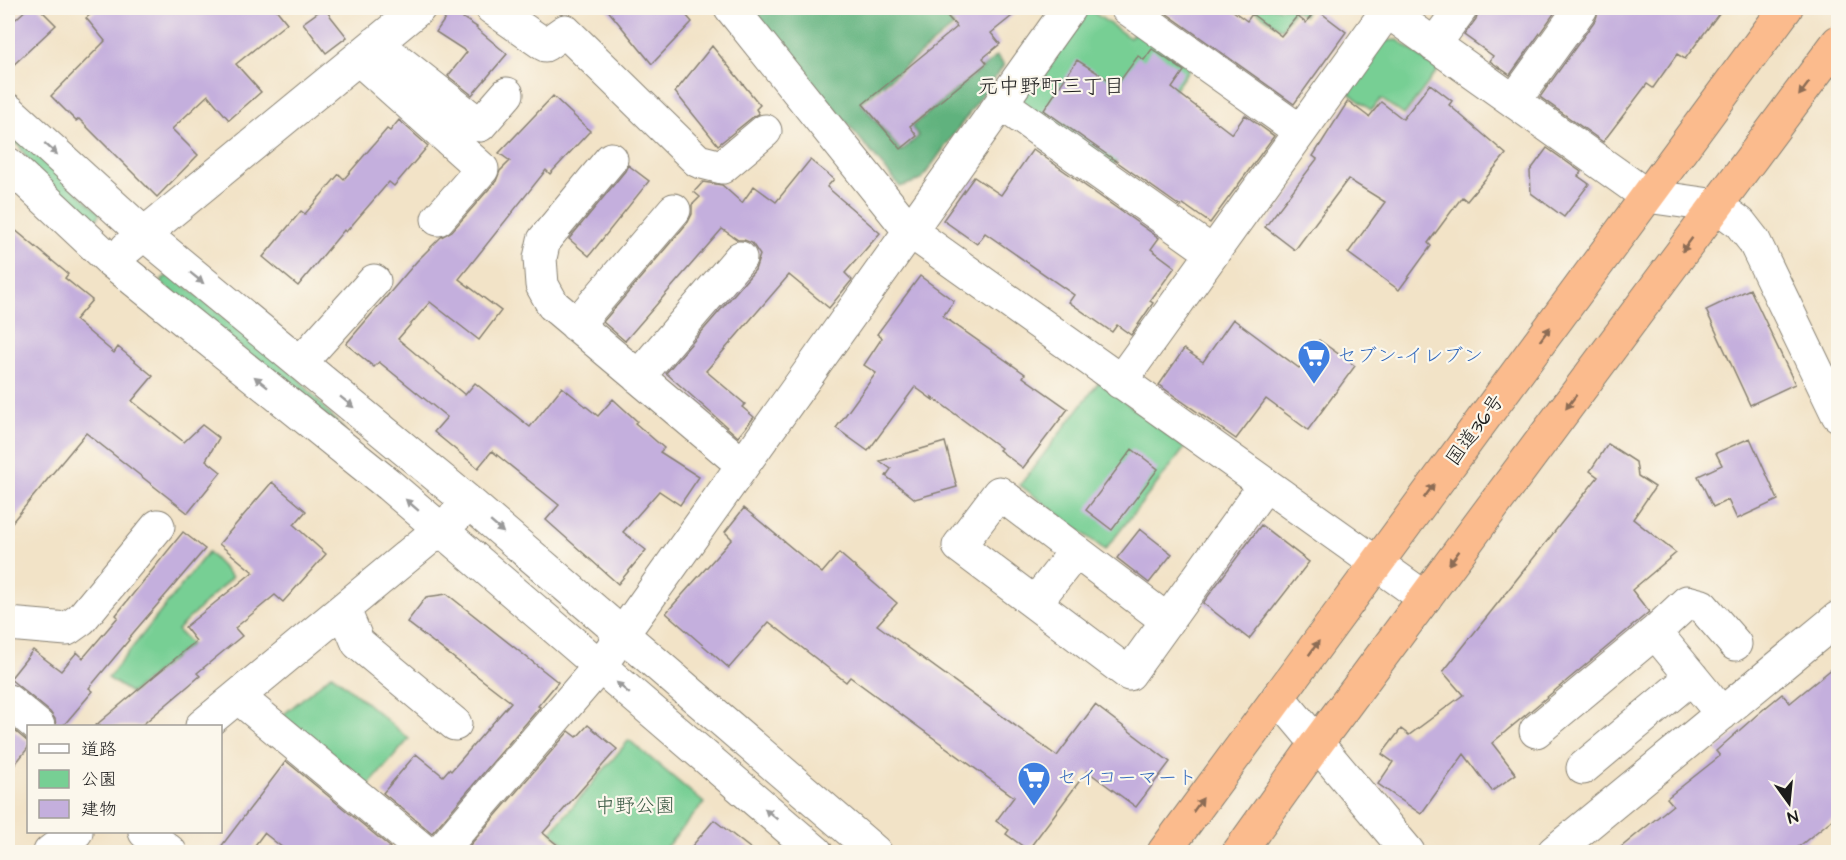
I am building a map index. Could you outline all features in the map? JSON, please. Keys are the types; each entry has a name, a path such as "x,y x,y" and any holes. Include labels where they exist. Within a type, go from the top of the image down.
{"highway":[{"name":"国道36号","path":"1164,852 1786,8"},
{"path":"1239,852 1317,743 1839,42"}],"street":[{"path":"111,261 419,8"},
{"path":"492,8 545,45 565,31 698,161 722,167 765,131"},
{"path":"731,8 910,231 1425,598"},
{"path":"440,852 599,667 1069,8"},
{"path":"1127,8 1300,131"},
{"path":"1434,45 1461,8"},
{"path":"1514,101 1581,8"},
{"path":"1120,382 1385,9 1647,196 1717,206 1740,223 1754,241 1839,415"},
{"path":"367,50 480,125 507,94"},
{"path":"367,50 482,169 438,219"},
{"path":"1001,103 1213,253"},
{"path":"8,110 144,234 471,504 875,852"},
{"path":"611,159 544,240 540,258 542,285 553,305 743,465"},
{"path":"8,164 111,261 389,486 816,852"},
{"path":"576,325 674,210"},
{"path":"638,377 740,258"},
{"path":"300,363 374,281"},
{"path":"1168,621 999,493 959,546 1129,674 1168,621 1265,485"},
{"path":"203,725 471,504"},
{"path":"8,624 67,629 81,619 158,526"},
{"path":"1035,603 1076,551"},
{"path":"1536,731 1655,632 1687,602 1702,606 1735,644"},
{"path":"344,609 358,643 455,724"},
{"path":"1554,852 1839,618"},
{"path":"1655,632 1722,714"},
{"path":"1583,768 1692,677"},
{"path":"238,697 425,852"},
{"path":"1278,697 1407,852"},
{"path":"8,701 37,725"},
{"path":"50,852 74,833"},
{"path":"147,833 170,852"}],"green space":[{"path":"751,8 938,8 954,26 861,103 901,151 919,136 911,127 997,56 1004,65 921,180 900,187"},
{"path":"1082,8 1087,8 1130,38 1136,30 1190,68 1153,120 1148,117 1110,171 1014,104"},
{"path":"1251,8 1309,8 1303,16 1294,10 1282,29"},
{"path":"1398,40 1438,70 1404,115 1381,99 1371,110 1345,90 1383,41"},
{"path":"8,127 100,213 96,221 91,222 38,174 8,133"},
{"path":"171,274 297,377 345,431 162,284 162,279"},
{"path":"1099,382 1185,448 1105,550 1020,485"},
{"path":"208,552 232,577 177,630 191,644 131,693 108,678"},
{"path":"332,674 409,739 362,793 277,720"},
{"name":"中野公園","path":"629,740 704,803 662,852 575,852 551,832"}],"building":[{"path":"28,8 39,8 56,25 8,70 8,26"},
{"path":"99,8 275,8 287,23 236,64 261,92 229,120 208,95 172,129 198,155 157,197 79,119 76,121 51,96 105,41 86,18"},
{"path":"324,8 347,37 326,53 303,23"},
{"path":"606,8 680,8 692,22 652,64"},
{"path":"940,8 1022,8 991,33 1000,44 983,58 987,63 910,126 917,136 901,149 863,104 957,27"},
{"path":"1159,8 1229,8 1247,21 1252,14 1281,36 1297,16 1306,23 1316,9 1346,32 1294,104"},
{"path":"1479,8 1558,8 1510,75 1490,61 1493,56 1464,35 1476,19"},
{"path":"1599,8 1723,8 1685,59 1677,54 1653,88 1647,84 1603,142 1540,97 1596,19"},
{"path":"451,10 477,27 507,54 472,95 448,76 467,52 436,32"},
{"path":"712,46 760,105 756,109 759,114 718,145 675,92"},
{"path":"1152,49 1184,71 1172,88 1232,134 1245,115 1274,136 1210,223 1183,204 1181,207 1044,110 1077,60 1117,85 1138,56 1144,60"},
{"path":"1430,84 1452,101 1449,105 1506,154 1467,201 1462,197 1428,243 1431,246 1399,290 1348,253 1385,202 1348,179 1295,250 1265,227 1317,159 1313,156 1348,101 1369,117 1381,102 1403,119"},
{"path":"553,96 590,131 550,174 546,170 459,279 501,311 479,340 430,302 398,339 465,395 475,383 530,427 562,387 598,416 613,399 637,421 635,423 664,448 660,452 699,477 680,505 659,491 623,532 646,550 618,584 546,520 559,505 492,451 478,468 434,432 447,417 379,362 374,367 346,344 417,261 441,237 452,231 496,181 500,171 510,161 499,153"},
{"path":"399,120 428,146 394,186 389,182 346,232 344,230 298,286 263,257 301,211 305,214 339,174 344,179 387,129 390,131"},
{"path":"1547,148 1581,172 1578,176 1589,184 1564,217 1531,193 1530,171"},
{"path":"1033,149 1159,238 1151,249 1175,267 1150,301 1153,303 1131,335 1117,325 1112,332 1069,302 1074,295 985,233 977,244 943,220 974,177 1001,195"},
{"path":"810,160 834,179 827,187 880,233 845,273 852,280 829,308 789,275 706,371 745,404 742,407 754,417 738,437 666,373 755,270 760,255 752,243 738,240 722,229 625,341 603,322 688,222 692,214 692,205 700,197 694,192 703,182 722,185 742,203 754,186 776,202"},
{"path":"628,165 649,181 589,256 569,239"},
{"path":"8,224 68,274 65,278 92,300 75,320 114,353 118,347 153,376 132,401 184,442 202,425 219,438 206,460 221,472 188,513 86,433 8,527"},
{"path":"920,276 954,301 943,316 1025,374 1023,377 1068,409 1023,468 999,450 1001,448 915,387 868,451 836,428 876,373 864,365 882,338 877,334"},
{"path":"1750,289 1795,384 1750,405 1706,310"},
{"path":"1233,319 1299,368 1319,340 1355,366 1308,430 1266,399 1236,439 1159,385 1184,349 1203,362"},
{"path":"1750,438 1778,500 1737,519 1728,500 1713,507 1698,476 1722,465 1716,453"},
{"path":"945,442 957,487 915,499 886,476 891,469 880,461"},
{"path":"1608,444 1636,462 1638,476 1655,487 1633,519 1676,553 1632,590 1649,612 1492,743 1516,774 1492,791 1464,754 1421,814 1378,784 1393,762 1382,754 1401,729 1409,735 1463,695 1443,672 1598,477 1590,471"},
{"path":"1132,449 1158,469 1112,530 1086,510"},
{"path":"272,482 306,511 294,525 326,554 283,602 275,595 235,628 242,636 197,673 200,676 142,725 96,725 196,641 185,627 253,572 219,544"},
{"path":"744,508 822,573 839,553 897,603 877,625 1057,756 1095,705 1170,762 1136,807 1087,771 1028,850 1006,834 1009,830 996,821 1014,797 850,677 846,682 769,622 729,668 666,613 732,539 725,532"},
{"path":"1261,525 1309,562 1249,639 1203,603"},
{"path":"1140,529 1172,554 1149,583 1117,558"},
{"path":"183,532 205,549 89,688 93,691 64,725 56,725 50,712 10,679 33,650 61,671 77,652 83,658 118,617 116,615"},
{"path":"447,594 558,682 538,706 540,707 432,833 383,793 416,754 443,776 449,769 451,771 511,702 407,622 426,597"},
{"path":"1839,663 1839,814 1792,852 1615,852 1673,805 1667,798 1720,756 1716,751 1759,713 1782,694 1790,703"},
{"path":"8,725 27,741 27,749 8,773"},
{"path":"588,725 617,749 543,833 566,852 464,852 569,731 577,737"},
{"path":"286,761 390,847 386,852 288,852 264,833 250,852 217,852"},
{"path":"714,820 755,852 687,852"}],"place":[{"name":"セブン-イレブン","path":"1314,385"},
{"name":"セイコーマート","path":"1034,807"}],"district":[{"name":"元中野町三丁目","path":"1051,86"}]}
